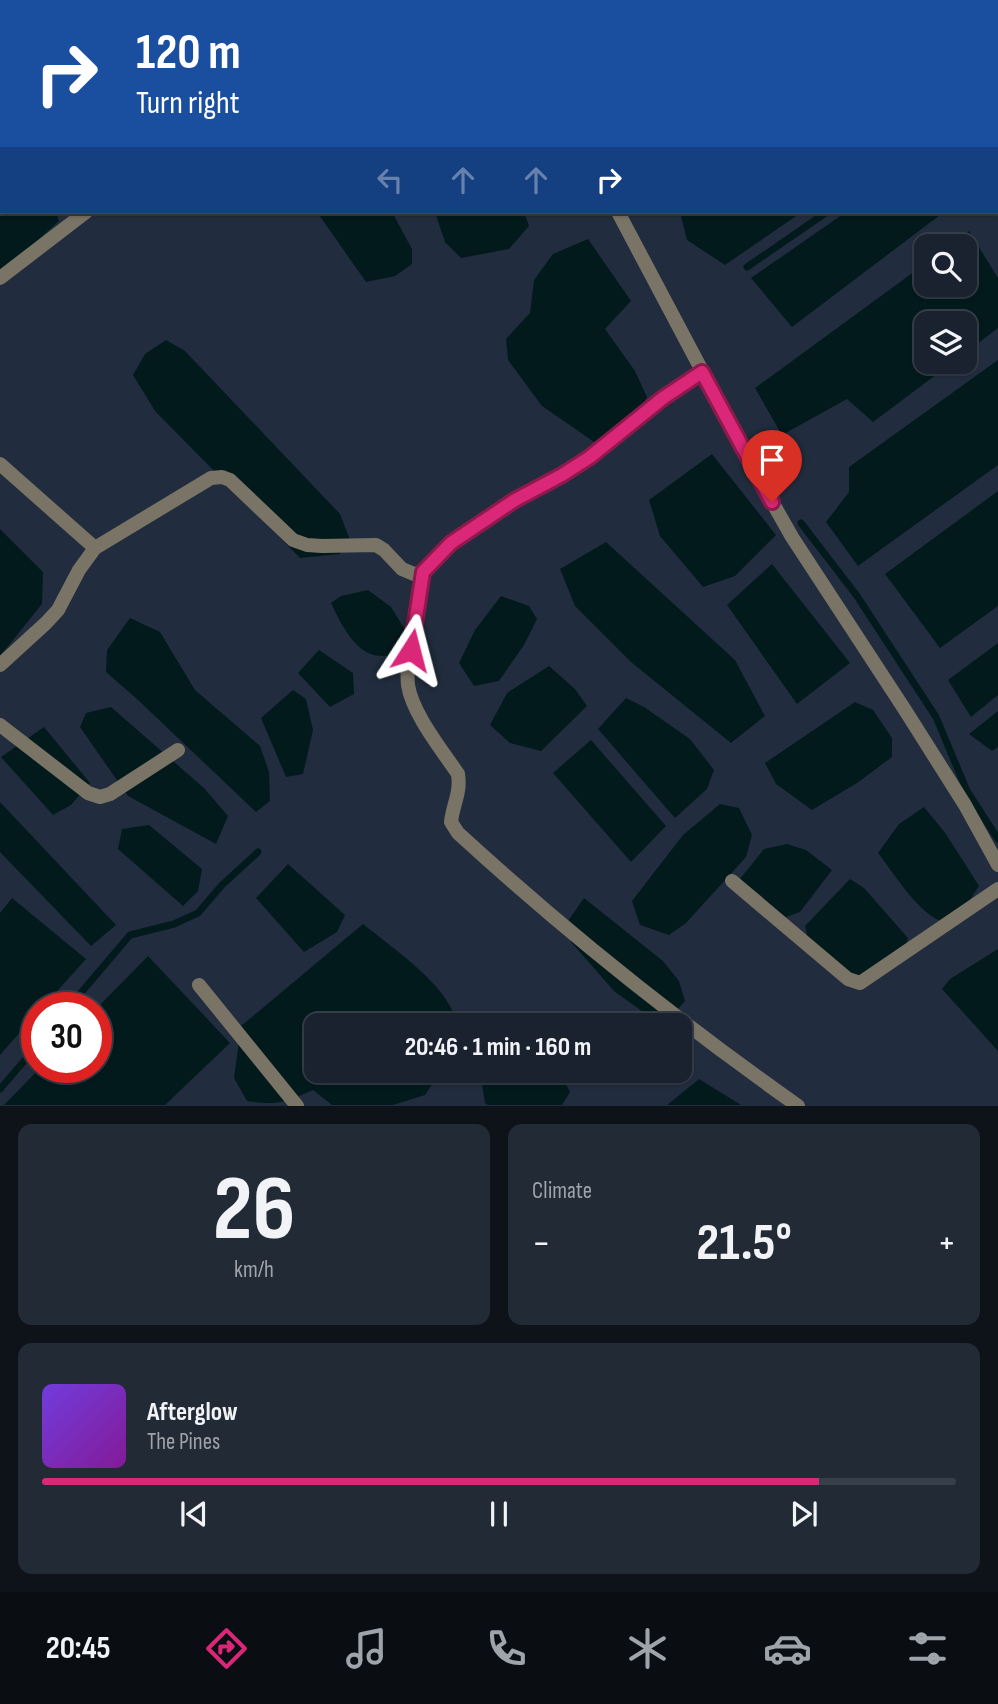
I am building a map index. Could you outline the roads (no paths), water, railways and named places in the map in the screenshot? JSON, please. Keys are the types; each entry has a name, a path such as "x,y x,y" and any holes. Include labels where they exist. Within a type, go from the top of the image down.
{"street":[{"path":"0,278 83,214"},
{"path":"619,214 792,537 965,805 998,865"},
{"path":"0,665 58,610 79,570 95,548 211,478 222,477 230,480 293,540 314,546 376,545 402,569 414,574 423,572 451,543 474,526 590,457 663,398 702,372"},
{"path":"0,464 95,548"},
{"path":"423,572 408,668 408,687 419,713 458,774 460,786 451,822 458,833 530,898 668,1010 798,1105"},
{"path":"0,725 88,793 100,797 178,750"},
{"path":"732,881 848,979 860,982 998,889"},
{"path":"199,985 297,1105"}],"waterway":[{"path":"747,267 824,214"},
{"path":"801,523 857,596 936,717 967,791 998,839"},
{"path":"82,992 130,935 174,924 198,913 222,885 258,852"},
{"path":"0,1089 21,1065"}]}
